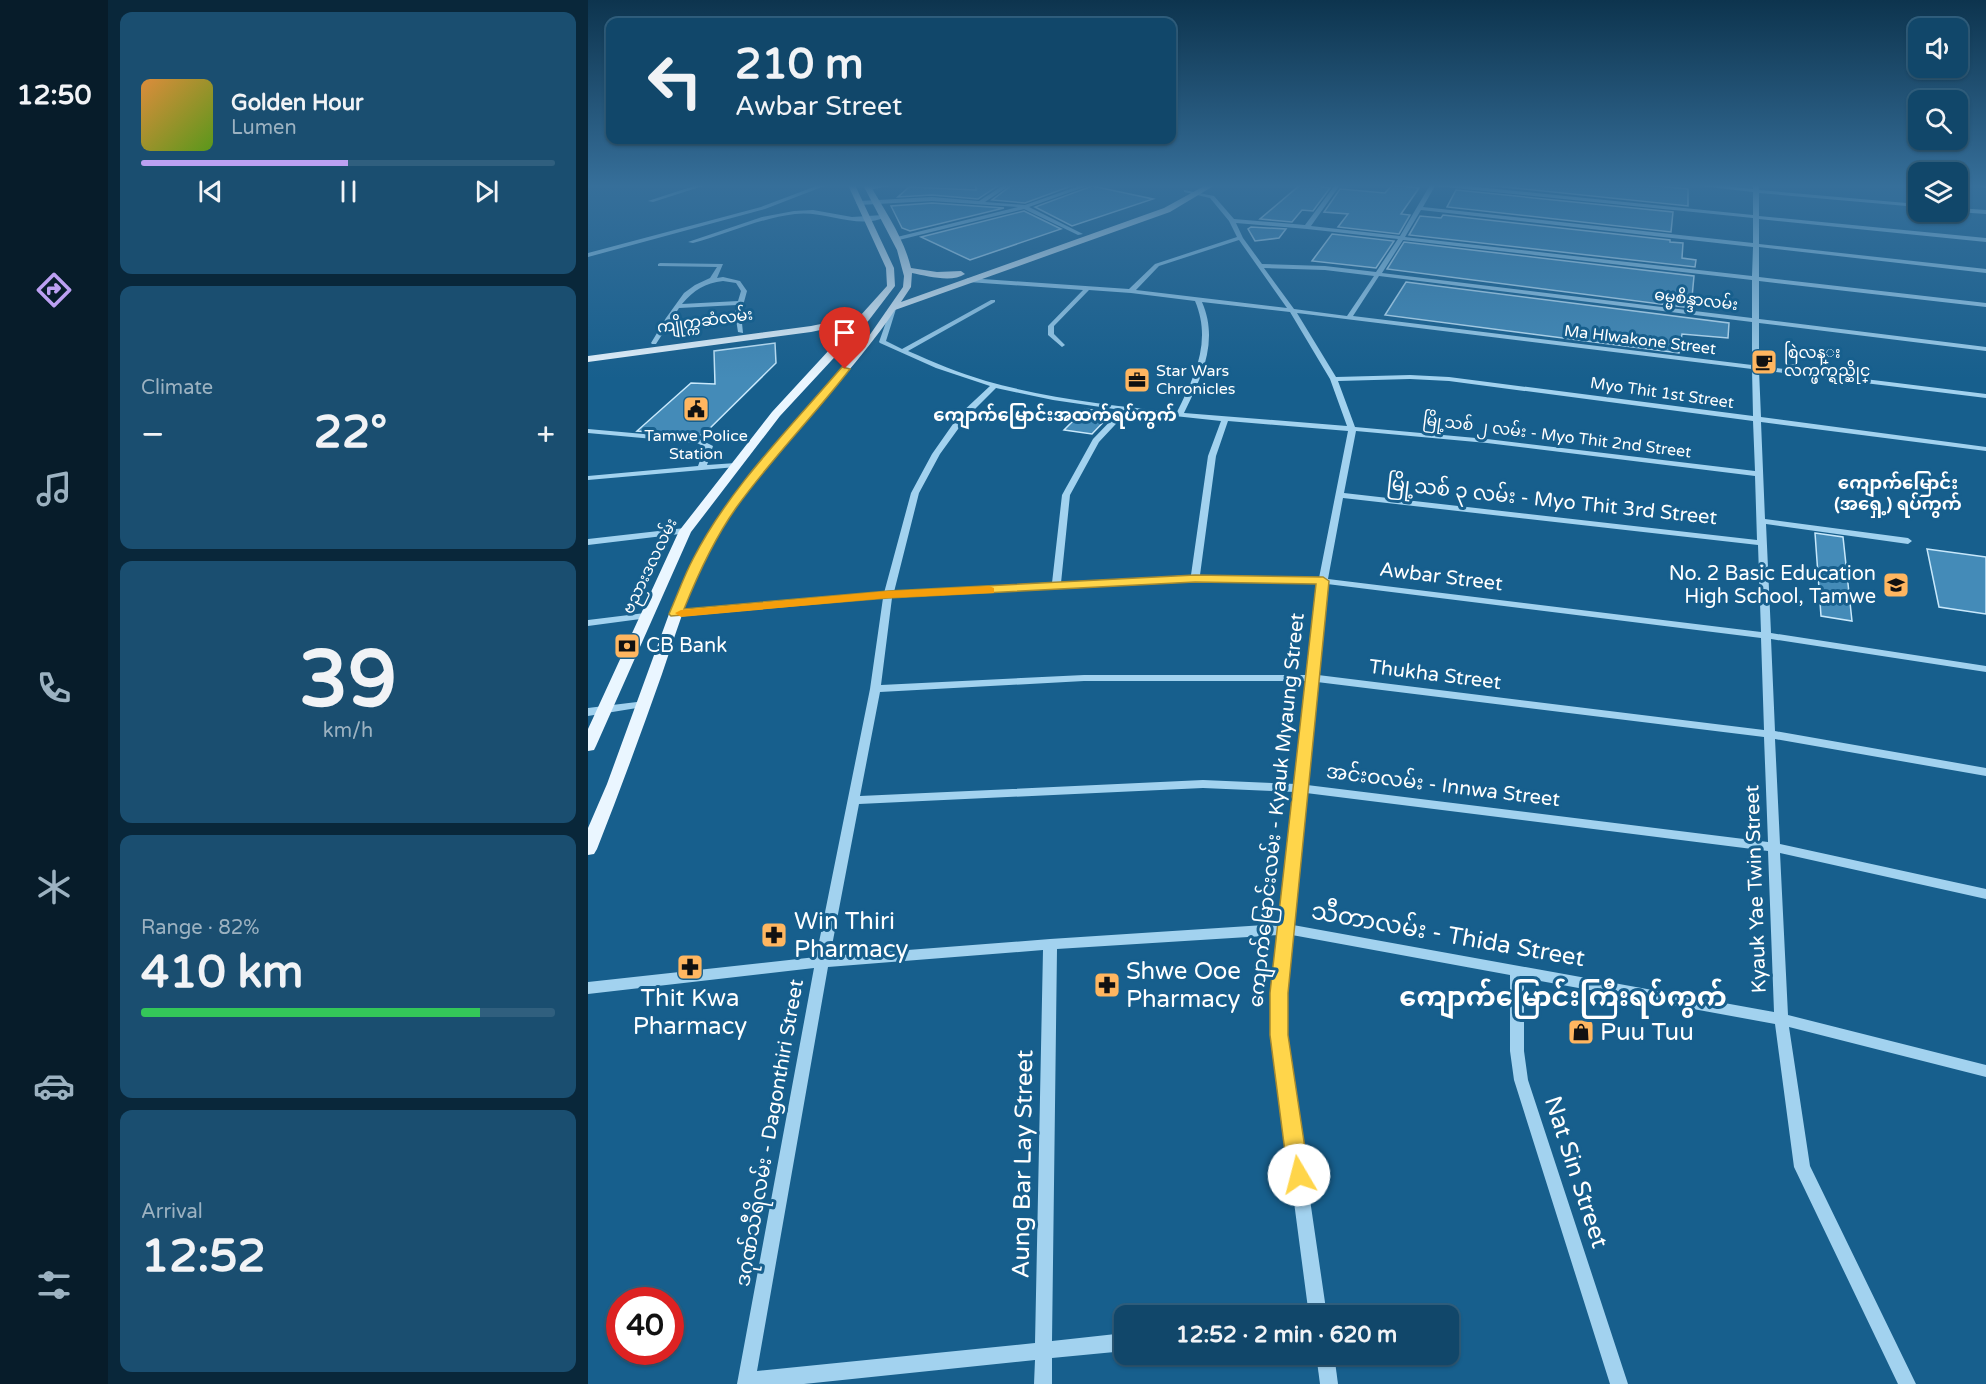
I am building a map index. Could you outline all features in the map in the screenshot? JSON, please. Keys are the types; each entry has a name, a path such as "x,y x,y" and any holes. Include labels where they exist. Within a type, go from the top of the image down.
{"main road":[{"name":"ဗညားဒလလမ်း","path":"588,746 685,531 777,414 891,286 892,278 880,250"},
{"path":"588,849 645,704 676,614 699,559 730,508 764,464 872,338 893,309 907,287 909,278 900,250"},
{"path":"964,277 1038,250"},
{"path":"908,270 964,277 1048,250"},
{"name":"ကျိုက္ကဆံလမ်း","path":"588,352 827,319 964,277"},
{"name":"ကျိုက္ကဆံလမ်း","path":"588,359 811,329 864,319 893,309 964,277"},
{"path":"811,329 827,330 836,333 844,340"}],"street":[{"path":"588,255 608,250"},
{"path":"1131,291 1157,265 1204,250"},
{"path":"1248,250 1334,379 1352,430"},
{"path":"1349,318 1394,250"},
{"path":"1495,250 1986,305"},
{"name":"Kyauk Yae Twin Street","path":"1756,250 1755,368 1781,1019 1802,1167 1907,1384"},
{"path":"1781,250 1986,271"},
{"path":"660,265 721,265 713,279"},
{"name":"ဓမ္မစိန္ဒာလမ်း","path":"1260,266 1325,268 1986,349"},
{"name":"Ma Hlwakone Street","path":"964,277 1131,291 1986,396"},
{"path":"654,343 677,306 694,286 713,279 729,278 738,282 744,291 738,313 741,332"},
{"path":"1062,345 1051,335 1051,326 1088,288"},
{"path":"1179,415 1200,366 1206,339 1206,320 1198,300"},
{"path":"903,351 993,301"},
{"path":"677,306 741,303"},
{"name":"မြို့သစ် ၂ လမ်း - Myo Thit 2nd Street","path":"893,309 882,342 995,385 1126,409 1225,420 1449,437 1759,474"},
{"name":"Myo Thit 1st Street","path":"1334,379 1410,377 1449,379 1986,449"},
{"name":"ဒဂုဏ်သီရိလမ်း - Dagonthiri Street","path":"746,1383 822,962 875,689 888,595 915,493 936,454 963,416 995,385"},
{"path":"1056,587 1066,495 1096,441 1126,409"},
{"path":"1195,578 1212,456 1225,420"},
{"name":"ကျောက်မြောင်းလမ်း - Kyauk Myaung Street","path":"1316,1305 1279,1035 1279,993 1323,581 1352,430"},
{"path":"588,431 699,441 709,446 702,467"},
{"path":"588,478 736,465"},
{"name":"မြို့သစ် ၃ လမ်း - Myo Thit 3rd Street","path":"1339,495 1762,543"},
{"path":"1761,521 1908,541"},
{"path":"588,542 685,531"},
{"name":"Awbar Street","path":"676,614 888,595 1195,578 1323,581 1765,635 1986,669"},
{"path":"588,622 645,616"},
{"name":"Thukha Street","path":"875,689 1084,678 1314,678 1769,734 1986,772"},
{"path":"588,712 645,704"},
{"name":"အင်းဝလမ်း - Innwa Street","path":"854,800 1203,784 1302,788 1774,847 1986,894"},
{"name":"သီတာလမ်း - Thida Street","path":"588,988 822,962 1050,944 1287,929 1781,1019 1986,1071"},
{"name":"Aung Bar Lay Street","path":"1043,1384 1050,944"},
{"name":"Nat Sin Street","path":"1517,970 1517,1051 1521,1080 1619,1384"},
{"path":"746,1383 1114,1343"},
{"path":"1326,1365 1329,1384"}],"building":[{"path":"948,250 1001,250 970,260"},
{"path":"1320,250 1388,250 1376,268 1312,261"},
{"path":"1399,250 1469,250 1694,276 1691,308 1387,269"},
{"path":"1539,250 1683,250 1682,258 1696,260 1695,267"},
{"path":"1406,282 1729,323 1728,338 1682,334 1679,353 1385,315"},
{"name":"Tamwe Police Station","path":"775,343 776,363 703,435 637,431 691,383 715,384 714,351"},
{"path":"1085,409 1112,413 1092,434 1064,430"},
{"path":"1815,533 1843,537 1852,621 1821,616"},
{"path":"1927,549 1986,557 1986,614 1939,607"}],"slow traffic":[{"path":"681,613 888,595 989,590"}],"place":[{"name":"စြဲလန္း လက္ဖက္ရည္ဆိုင္","path":"1764,362"},
{"name":"Star Wars Chronicles","path":"1137,380"},
{"name":"Tamwe Police Station","path":"696,409"},
{"name":"No. 2 Basic Education High School, Tamwe","path":"1896,585"},
{"name":"CB Bank","path":"627,646"},
{"name":"Win Thiri Pharmacy","path":"774,935"},
{"name":"Thit Kwa Pharmacy","path":"690,967"},
{"name":"Shwe Ooe Pharmacy","path":"1107,985"},
{"name":"Puu Tuu","path":"1581,1032"}],"district":[{"name":"ကျောက်မြောင်းအထက်ရပ်ကွက်","path":"1055,415"},
{"name":"ကျောက်မြောင်း (အရှေ့) ရပ်ကွက်","path":"1898,493"},
{"name":"ကျောက်မြောင်းကြီးရပ်ကွက်","path":"1563,997"}],"route":[{"path":"845,369 764,464 730,508 699,559 676,614 888,595 1195,578 1323,581 1279,993 1279,1035 1299,1175"}]}
